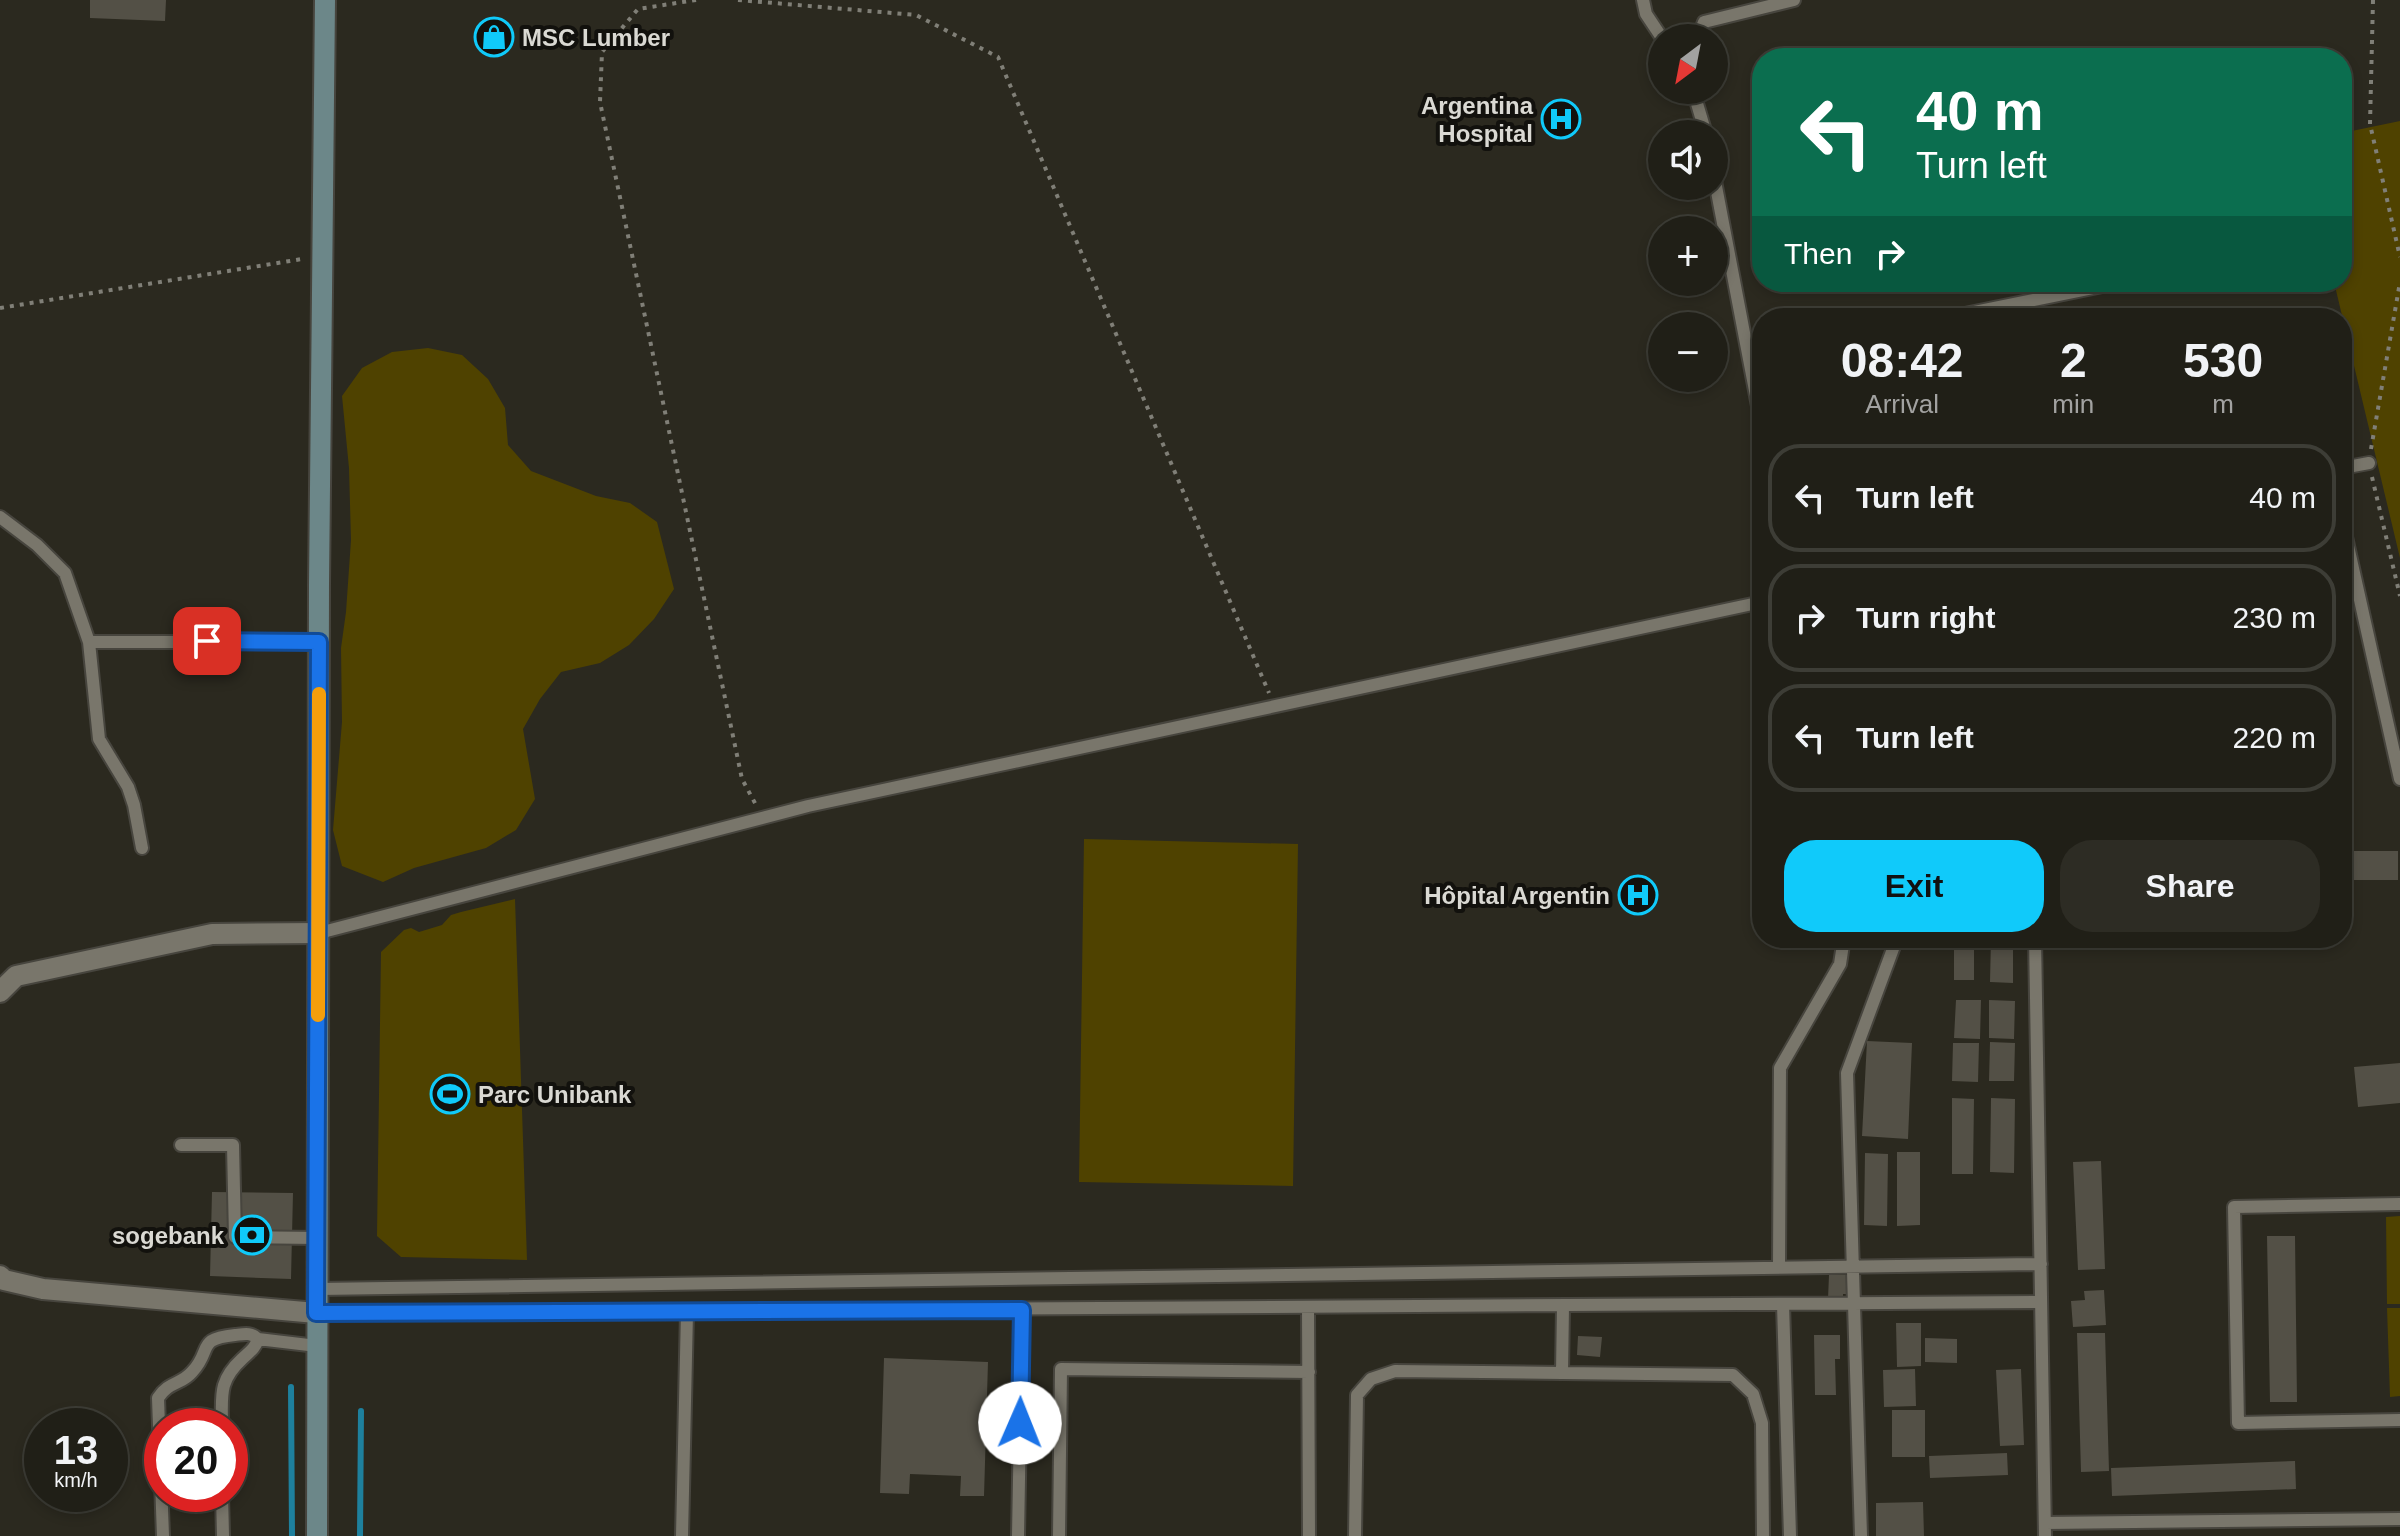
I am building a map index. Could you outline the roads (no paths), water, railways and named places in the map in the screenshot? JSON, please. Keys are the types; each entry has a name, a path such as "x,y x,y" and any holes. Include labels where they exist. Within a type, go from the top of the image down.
{"main road":[{"path":"317,1536 319,642 325,0"}],"street":[{"path":"0,992 16,976 212,934 319,933"},
{"path":"0,1276 4,1280 43,1289 316,1313"}],"lane":[{"path":"1643,0 1646,14 1653,24"},
{"path":"1703,24 1794,0"},
{"path":"1719,200 1752,375"},
{"path":"1994,308 2073,292"},
{"path":"2352,466 2369,463"},
{"path":"0,517 37,545 65,573 89,642 99,739 128,787 142,848"},
{"path":"2352,564 2400,779"},
{"path":"319,933 763,818 1752,604"},
{"path":"89,642 319,642"},
{"path":"1779,1266 1780,1068 1840,964 1842,948"},
{"path":"1861,1536 1847,1073 1893,948"},
{"path":"2035,948 2045,1529 2400,1519"},
{"path":"181,1145 233,1145 235,1237 318,1238"},
{"path":"2400,1204 2234,1207 2238,1423 2400,1420"},
{"path":"318,1289 2041,1264"},
{"path":"316,1313 2041,1302"},
{"path":"1783,1304 1790,1536"},
{"path":"1562,1373 1563,1306"},
{"path":"1308,1308 1309,1536"},
{"path":"1018,1536 1022,1310"},
{"path":"682,1536 687,1312"},
{"path":"163,1536 158,1398 171,1384 183,1380 195,1370 209,1341 214,1338 247,1334 258,1339 317,1346"},
{"path":"222,1408 224,1379 254,1349 258,1339"},
{"path":"1059,1536 1061,1369 1309,1372"},
{"path":"1355,1536 1357,1395 1371,1379 1395,1371 1733,1375 1753,1394 1762,1423 1763,1536"},
{"path":"222,1512 223,1536"}],"waterway":[{"path":"291,1387 292,1536"},
{"path":"360,1536 361,1411"}],"place":[{"name":"MSC Lumber","path":"494,37"},
{"name":"Argentina Hospital","path":"1561,119"},
{"name":"Hôpital Argentin","path":"1638,895"},
{"name":"Parc Unibank","path":"450,1094"},
{"name":"sogebank","path":"252,1235"}]}
